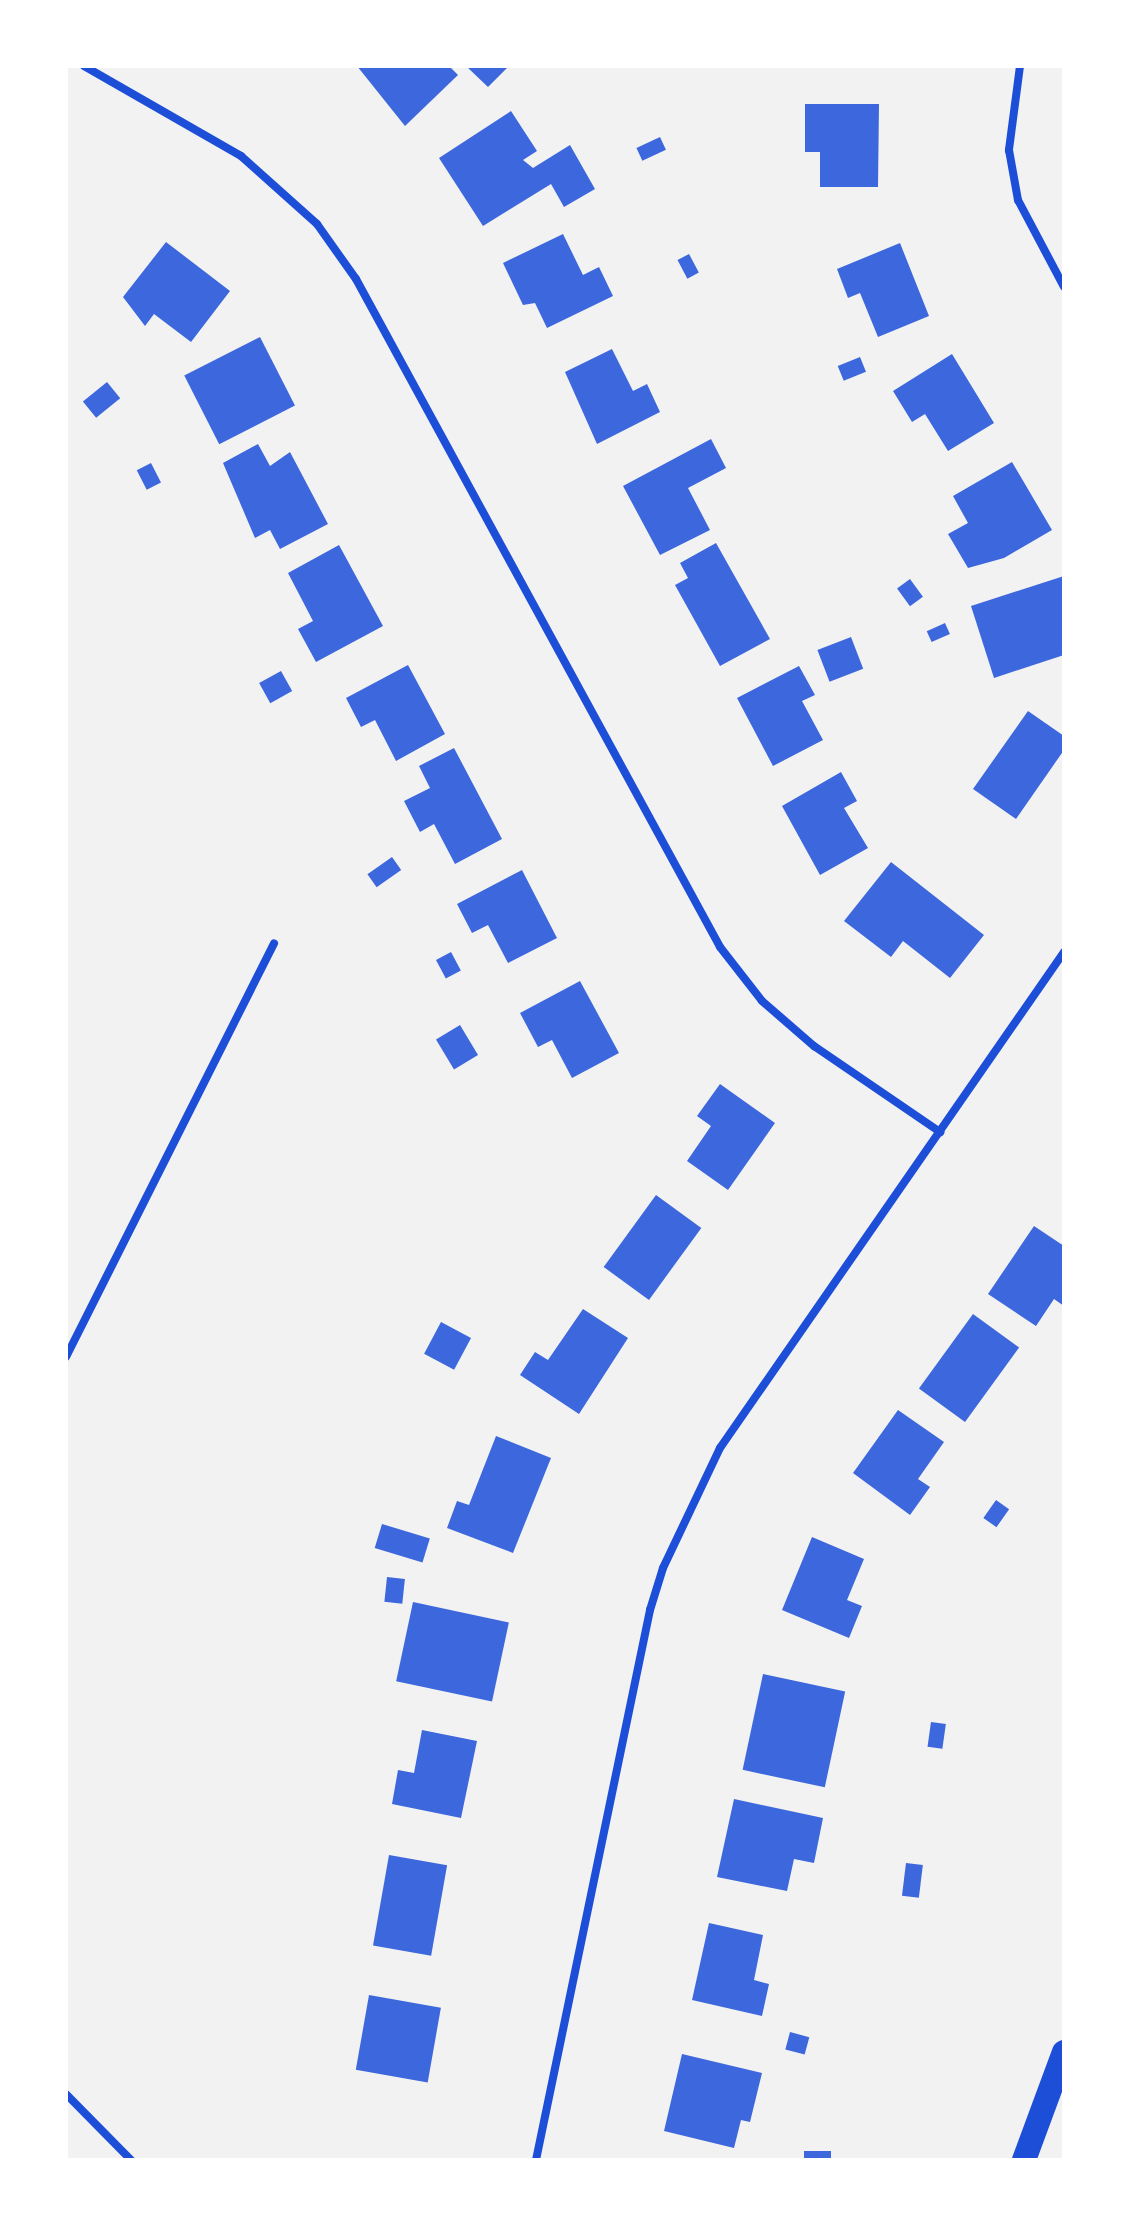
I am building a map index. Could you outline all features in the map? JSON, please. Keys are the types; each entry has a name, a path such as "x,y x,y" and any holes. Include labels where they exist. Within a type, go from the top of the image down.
{"highway":[{"path":"1024,2160 1064,2052"}],"street":[{"path":"84,66 241,156 317,224 356,279 720,947 762,1001 814,1046 940,1132"},
{"path":"1020,66 1009,150 1018,200 1064,287"},
{"path":"66,1357 274,943"},
{"path":"536,2160 663,1568 720,1448 1064,952"},
{"path":"66,2094 131,2160"}],"building":[{"path":"357,66 449,66 458,75 405,126"},
{"path":"466,66 509,66 488,87"},
{"path":"805,104 879,104 878,187 820,187 820,152 805,152"},
{"path":"511,111 537,151 523,160 533,168 570,145 595,189 564,207 551,184 483,226 439,158"},
{"path":"660,137 666,150 642,161 636,148"},
{"path":"563,234 583,275 599,267 613,296 547,328 535,303 523,305 503,263"},
{"path":"166,242 230,291 191,342 154,314 145,326 123,297"},
{"path":"900,243 929,316 878,337 860,293 848,298 837,269"},
{"path":"689,254 699,273 687,279 678,260"},
{"path":"260,337 295,406 219,444 184,376"},
{"path":"612,349 633,391 647,384 660,412 597,444 565,372"},
{"path":"952,354 994,423 948,451 925,414 912,422 893,391"},
{"path":"860,357 866,372 844,381 838,366"},
{"path":"107,382 120,398 96,418 83,402"},
{"path":"711,439 726,468 688,488 710,530 660,555 623,486"},
{"path":"258,444 270,466 290,452 328,524 280,549 270,530 255,538 223,463"},
{"path":"1012,462 1052,530 1004,558 968,568 948,534 968,523 953,496"},
{"path":"151,463 161,483 147,490 137,470"},
{"path":"716,543 770,639 720,666 675,585 688,578 680,563"},
{"path":"339,545 383,626 316,662 298,629 313,621 288,573"},
{"path":"1064,576 1064,655 994,678 971,606"},
{"path":"910,579 923,597 910,606 897,588"},
{"path":"945,623 950,634 932,642 927,631"},
{"path":"851,637 863,669 830,682 817,650"},
{"path":"408,665 445,734 396,761 375,720 361,727 346,698"},
{"path":"799,666 815,695 802,701 823,740 773,766 737,698"},
{"path":"281,671 292,691 270,703 259,683"},
{"path":"1028,711 1064,736 1064,750 1016,819 973,789"},
{"path":"454,748 502,839 455,864 434,824 420,832 404,801 430,788 419,766"},
{"path":"841,772 857,801 844,808 868,848 820,875 782,806"},
{"path":"392,857 401,870 377,887 367,874"},
{"path":"891,862 984,935 950,978 903,941 891,957 844,921"},
{"path":"522,870 557,938 508,963 488,925 472,933 457,904"},
{"path":"451,952 461,971 446,979 436,960"},
{"path":"580,981 619,1053 572,1078 552,1040 538,1047 520,1013"},
{"path":"460,1025 478,1055 454,1069 436,1039"},
{"path":"720,1084 775,1123 728,1190 687,1161 711,1126 697,1116"},
{"path":"656,1195 701,1228 649,1300 604,1267"},
{"path":"1034,1226 1064,1246 1064,1306 1054,1299 1036,1326 988,1294"},
{"path":"583,1309 628,1338 579,1414 520,1375 535,1352 548,1360"},
{"path":"973,1314 1019,1348 965,1422 919,1388"},
{"path":"441,1322 471,1338 454,1370 424,1354"},
{"path":"898,1410 944,1442 918,1479 930,1487 910,1515 853,1473"},
{"path":"496,1436 551,1458 513,1553 447,1528 457,1501 469,1505"},
{"path":"996,1500 1009,1509 996,1527 983,1518"},
{"path":"382,1524 430,1539 423,1563 375,1548"},
{"path":"812,1537 864,1559 847,1600 862,1606 849,1638 782,1610"},
{"path":"387,1577 405,1579 402,1604 384,1602"},
{"path":"413,1602 509,1622 492,1702 396,1681"},
{"path":"763,1674 845,1691 825,1787 743,1770"},
{"path":"931,1722 946,1724 942,1749 928,1747"},
{"path":"422,1730 477,1741 461,1818 392,1804 398,1770 414,1773"},
{"path":"734,1799 823,1818 814,1863 794,1859 787,1891 717,1877"},
{"path":"389,1855 447,1865 431,1956 373,1946"},
{"path":"906,1863 923,1865 919,1898 902,1896"},
{"path":"709,1923 763,1935 754,1980 769,1984 762,2016 692,2000"},
{"path":"369,1995 441,2008 428,2083 356,2070"},
{"path":"790,2032 809,2037 805,2055 785,2049"},
{"path":"682,2054 762,2073 750,2122 741,2120 734,2148 664,2131"},
{"path":"804,2151 831,2151 831,2160 804,2160"}]}
